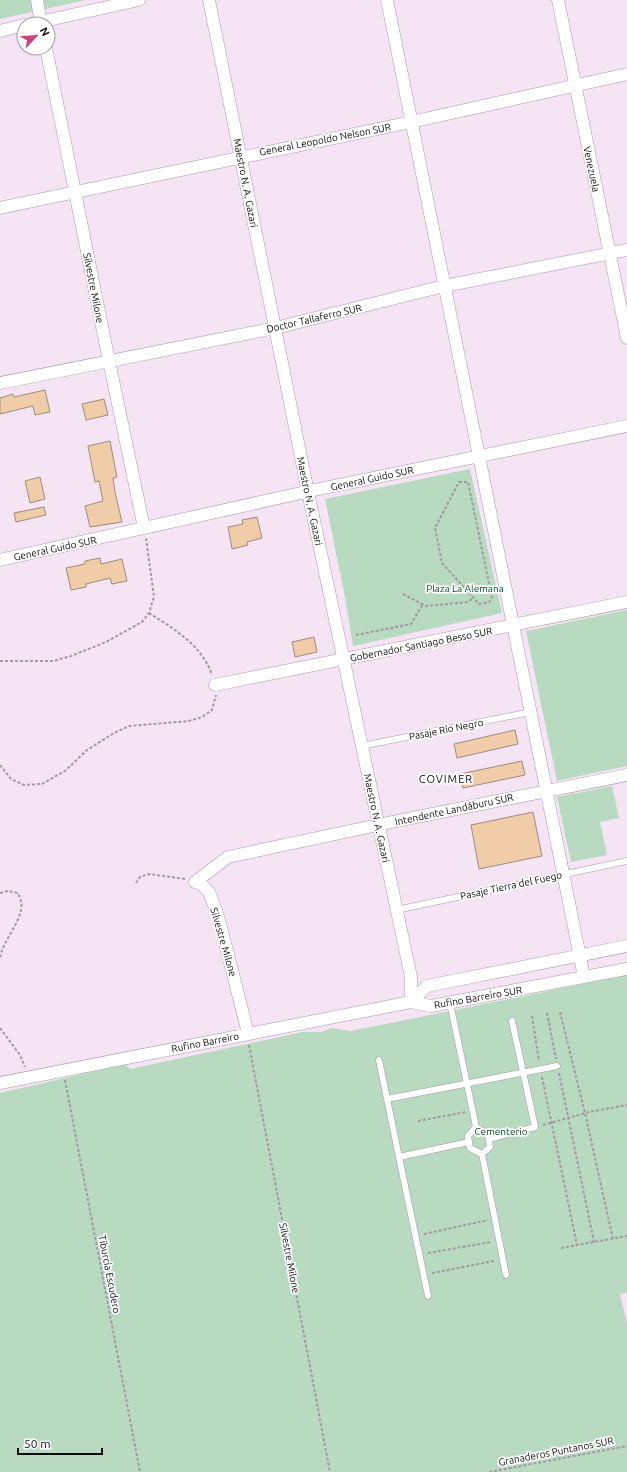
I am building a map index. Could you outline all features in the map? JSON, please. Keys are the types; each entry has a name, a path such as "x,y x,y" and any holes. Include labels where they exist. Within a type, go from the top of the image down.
{"street":[{"path":"37,0 37,16"},
{"path":"56,19 139,0"},
{"name":"Maestro N. A. Gazari","path":"209,0 308,492 411,976 411,1002"},
{"path":"386,0 584,977"},
{"name":"Venezuela","path":"558,0 627,338"},
{"path":"0,31 16,27"},
{"name":"Silvestre Milone","path":"48,56 144,528"},
{"name":"General Leopoldo Nelson SUR","path":"0,208 241,156 411,122 627,74"},
{"name":"Doctor Tallaferro SUR","path":"0,383 275,328 444,286 627,250"},
{"name":"General Guido SUR","path":"0,560 308,492 627,426"},
{"name":"Gobernador Santiago Besso SUR","path":"215,685 627,602"},
{"name":"Intendente Landáburu SUR","path":"195,882 228,857 546,790 627,775"},
{"name":"Silvestre Milone","path":"195,882 200,883 209,892 216,910 248,1038"},
{"name":"Rufino Barreiro SUR","path":"411,1002 427,986 627,946"},
{"name":"Rufino Barreiro SUR","path":"411,1002 431,1006 627,969"},
{"name":"Rufino Barreiro","path":"0,1083 248,1038 411,1002"}],"lane":[{"name":"Pasaje Río Negro","path":"362,746 530,712"},
{"name":"Pasaje Tierra del Fuego","path":"396,910 627,861"},
{"path":"450,1003 476,1127 488,1135 489,1139 490,1146 482,1154"},
{"path":"489,1139 535,1127 512,1021"},
{"path":"379,1060 428,1296"},
{"path":"387,1099 557,1066"},
{"path":"476,1127 468,1136 470,1148 482,1154"},
{"path":"399,1157 469,1142"},
{"path":"482,1154 506,1274"}],"path":[{"path":"459,482 468,482 492,598 489,602 479,604 473,598 442,563 435,528 459,482"},
{"path":"0,661 53,661 71,656 106,642 142,622 149,613 154,598 144,528"},
{"path":"403,594 426,606 468,602 473,598"},
{"path":"356,635 411,624 423,604"},
{"path":"0,765 11,778 24,785 42,784 65,771 87,750 114,733 129,726 188,722 202,717 212,710 217,692 210,672 198,649 178,632 149,613"},
{"path":"136,883 140,877 149,874 195,882"},
{"path":"0,893 8,891 18,893 22,903 21,914 7,939 0,958"},
{"path":"560,1012 613,1239"},
{"path":"547,1013 594,1242"},
{"path":"532,1016 551,1123 577,1245"},
{"path":"0,1028 20,1055 28,1072 28,1078"},
{"name":"Silvestre Milone","path":"248,1038 330,1472"},
{"name":"Tiburcia Escudero","path":"65,1079 140,1472"},
{"path":"535,1127 627,1104"},
{"path":"418,1121 473,1111"},
{"path":"422,1234 495,1218"},
{"path":"561,1248 627,1236"},
{"path":"426,1253 500,1241"},
{"path":"430,1274 503,1259"},
{"name":"Granaderos Puntanos SUR","path":"489,1472 627,1446"}],"green space":[{"path":"0,0 86,0 0,19"},
{"name":"Plaza La Alemana","path":"470,469 502,613 353,646 345,597 325,499"},
{"path":"627,610 627,766 557,781 526,631"},
{"path":"612,786 619,818 600,822 607,855 571,862 557,797"},
{"name":"Cementerio","path":"627,975 627,1293 620,1294 627,1324 627,1472 0,1472 0,1093 125,1064 130,1069 303,1032 322,1032 331,1028 351,1031"}],"building":[{"path":"45,390 50,412 35,415 33,406 0,414 0,398 13,394 14,397"},
{"path":"104,399 108,415 86,420 82,404"},
{"path":"110,441 117,477 113,478 115,492 122,522 90,527 85,506 103,501 99,481 95,482 88,446"},
{"path":"40,477 45,499 30,503 25,481"},
{"path":"44,507 46,515 16,522 14,513"},
{"path":"257,517 262,538 247,542 248,545 232,549 228,527 243,524 242,520"},
{"path":"100,558 101,564 122,559 127,581 112,584 110,578 86,584 86,587 71,590 66,568 85,564 85,561"},
{"path":"314,637 317,652 295,657 292,642"},
{"path":"515,730 518,744 457,758 454,744"},
{"path":"522,761 525,775 463,788 460,774"},
{"path":"533,812 542,856 479,869 471,825"}],"district":[{"name":"COVIMER","path":"446,779"}]}
